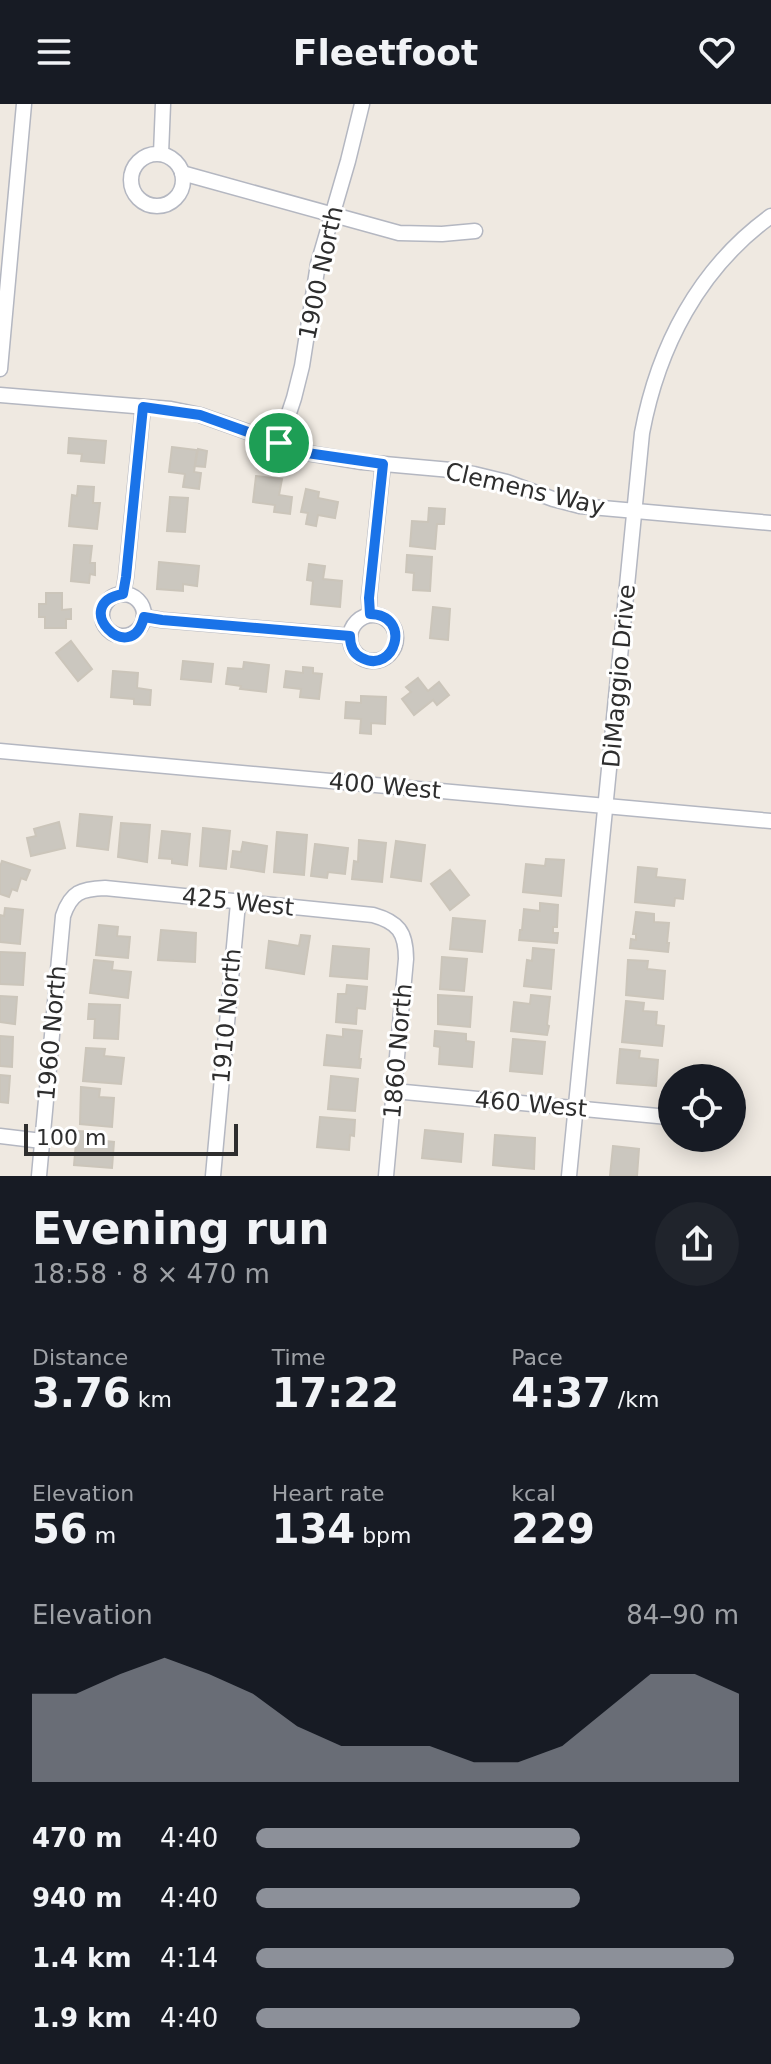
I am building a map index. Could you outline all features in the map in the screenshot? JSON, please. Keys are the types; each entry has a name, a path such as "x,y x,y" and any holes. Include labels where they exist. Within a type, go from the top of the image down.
{"street":[{"path":"0,369 24,104"},
{"path":"161,154 163,104"},
{"name":"1900 North","path":"279,443 302,366 318,264 362,104"},
{"path":"161,154 174,161 182,173 181,190 163,205 154,206 140,199 132,185 134,169 145,157 161,154"},
{"path":"182,173 399,233 429,235 475,231"},
{"name":"DiMaggio Drive","path":"569,1176 646,412 666,349 687,307 743,238 771,216"},
{"name":"Clemens Way","path":"0,395 200,415 307,453 462,472 507,482 580,506 771,523"},
{"path":"123,594 143,407"},
{"path":"370,614 383,464"},
{"path":"123,594 138,600 144,611 140,627 126,637 114,635 105,628 101,617 111,597 123,594"},
{"path":"370,614 382,616 392,624 396,642 390,653 379,660 367,660 356,654 350,636 358,619 370,614"},
{"path":"144,617 350,636"},
{"name":"400 West","path":"0,751 771,821"},
{"name":"425 West","path":"76,895 90,889 105,888 373,915 392,922 398,928"},
{"name":"1960 North","path":"39,1176 63,916 68,902 76,895"},
{"name":"1910 North","path":"213,1176 238,903"},
{"name":"1860 North","path":"386,1176 406,959 405,941 398,928"},
{"name":"460 West","path":"394,1091 658,1116"},
{"path":"0,1136 42,1141"}],"building":[{"path":"69,438 106,441 104,463 81,461 82,454 68,453"},
{"path":"172,447 197,450 194,472 201,473 199,489 183,487 185,474 169,472"},
{"path":"198,449 207,451 205,467 195,466"},
{"path":"256,476 282,479 279,495 292,497 290,514 274,512 275,505 253,502"},
{"path":"78,486 94,487 93,503 100,503 97,529 69,526 72,495 77,496"},
{"path":"306,489 319,492 318,498 338,502 335,518 318,515 316,526 306,524 308,513 301,512"},
{"path":"170,497 188,498 185,532 167,531"},
{"path":"429,508 445,509 444,524 437,524 435,549 410,546 412,521 428,522"},
{"path":"74,545 92,546 90,563 95,563 95,575 90,574 89,583 71,581"},
{"path":"407,555 432,557 430,591 413,590 414,573 406,572"},
{"path":"159,562 199,566 197,586 183,584 183,591 157,589"},
{"path":"309,564 325,566 323,579 342,581 340,607 311,604 313,581 307,580"},
{"path":"46,593 62,593 62,610 71,609 71,619 66,619 66,628 45,628 45,617 39,617 39,604 46,604"},
{"path":"433,607 450,609 448,640 430,638"},
{"path":"71,641 92,669 78,681 56,653"},
{"path":"183,661 213,664 211,682 181,679"},
{"path":"244,662 269,665 266,692 226,684 228,668 243,669"},
{"path":"303,667 313,668 313,673 322,674 319,699 300,697 301,689 284,687 286,671 303,673"},
{"path":"113,671 138,673 137,688 151,690 150,705 134,704 134,699 111,697"},
{"path":"418,678 428,691 439,682 449,695 437,705 433,700 414,715 402,699 411,692 406,687"},
{"path":"361,696 386,697 385,724 371,723 371,734 360,733 361,719 345,718 346,702 361,703"},
{"path":"80,814 112,817 108,850 77,846"},
{"path":"59,822 65,848 31,856 27,838 36,836 34,829"},
{"path":"121,823 150,825 147,862 118,857"},
{"path":"203,828 230,831 226,869 200,866"},
{"path":"162,831 190,834 187,865 159,858"},
{"path":"277,832 307,835 304,875 274,872"},
{"path":"359,840 386,843 382,882 352,879 354,861 358,862"},
{"path":"396,841 425,845 421,881 391,877"},
{"path":"243,842 267,846 264,872 231,867 233,851 241,852"},
{"path":"315,844 348,848 345,874 328,872 327,878 311,876"},
{"path":"546,859 564,860 561,896 523,892 526,864 545,866"},
{"path":"2,861 30,870 26,880 21,878 17,891 12,889 9,897 0,894"},
{"path":"638,867 657,869 656,877 685,880 683,899 675,898 674,906 635,902"},
{"path":"450,870 469,895 450,910 431,884"},
{"path":"540,903 558,905 557,927 553,927 553,933 558,933 557,943 519,940 524,909 540,911"},
{"path":"5,908 23,910 20,944 0,942 0,915 4,916"},
{"path":"636,912 654,914 654,922 669,923 668,952 630,948 631,939 636,940 636,934 633,934"},
{"path":"453,918 485,921 482,952 450,949"},
{"path":"99,925 118,927 117,936 130,937 128,958 96,955"},
{"path":"161,930 196,933 195,962 158,960"},
{"path":"301,935 310,936 304,974 266,968 269,941 299,946"},
{"path":"333,946 369,949 367,979 330,976"},
{"path":"533,948 554,950 551,989 524,986 527,960 532,961"},
{"path":"0,952 25,953 23,985 0,984"},
{"path":"442,957 467,959 464,991 440,989"},
{"path":"94,960 113,962 112,970 131,972 128,998 90,993"},
{"path":"628,960 648,961 647,969 665,971 663,999 626,995"},
{"path":"347,985 367,987 365,1009 357,1008 356,1024 336,1022 338,994 346,994"},
{"path":"438,995 472,997 470,1027 438,1024"},
{"path":"531,995 550,997 547,1035 511,1031 514,1002 530,1004"},
{"path":"0,996 17,997 15,1024 0,1022"},
{"path":"626,1001 644,1003 643,1011 657,1012 656,1025 664,1026 662,1046 622,1042"},
{"path":"89,1004 120,1005 118,1039 94,1038 95,1019 88,1019"},
{"path":"343,1029 362,1031 360,1068 324,1065 327,1035 343,1037"},
{"path":"435,1031 466,1034 466,1041 474,1042 472,1067 439,1064 440,1047 434,1046"},
{"path":"0,1036 13,1037 12,1067 0,1066"},
{"path":"513,1039 545,1042 542,1074 510,1071"},
{"path":"86,1048 105,1049 104,1056 124,1058 121,1084 83,1081"},
{"path":"620,1049 640,1051 639,1058 658,1060 656,1086 617,1083"},
{"path":"0,1075 10,1076 8,1103 0,1102"},
{"path":"331,1076 358,1079 355,1111 328,1109"},
{"path":"81,1087 100,1089 99,1097 114,1098 112,1127 80,1124"},
{"path":"320,1117 355,1120 349,1150 317,1147"},
{"path":"425,1130 463,1134 461,1162 422,1158"},
{"path":"77,1131 96,1132 96,1140 114,1142 112,1168 74,1165"},
{"path":"495,1135 535,1138 534,1169 493,1165"},
{"path":"613,1146 639,1149 637,1176 610,1176"}],"route":[{"path":"143,407 200,415 279,443 307,453 383,464 369,598 370,614 387,619 395,630 396,642 390,653 379,660 361,658 350,642 350,636 144,617 140,627 131,635 126,637 109,632 101,617 107,601 123,594 143,407"}]}
